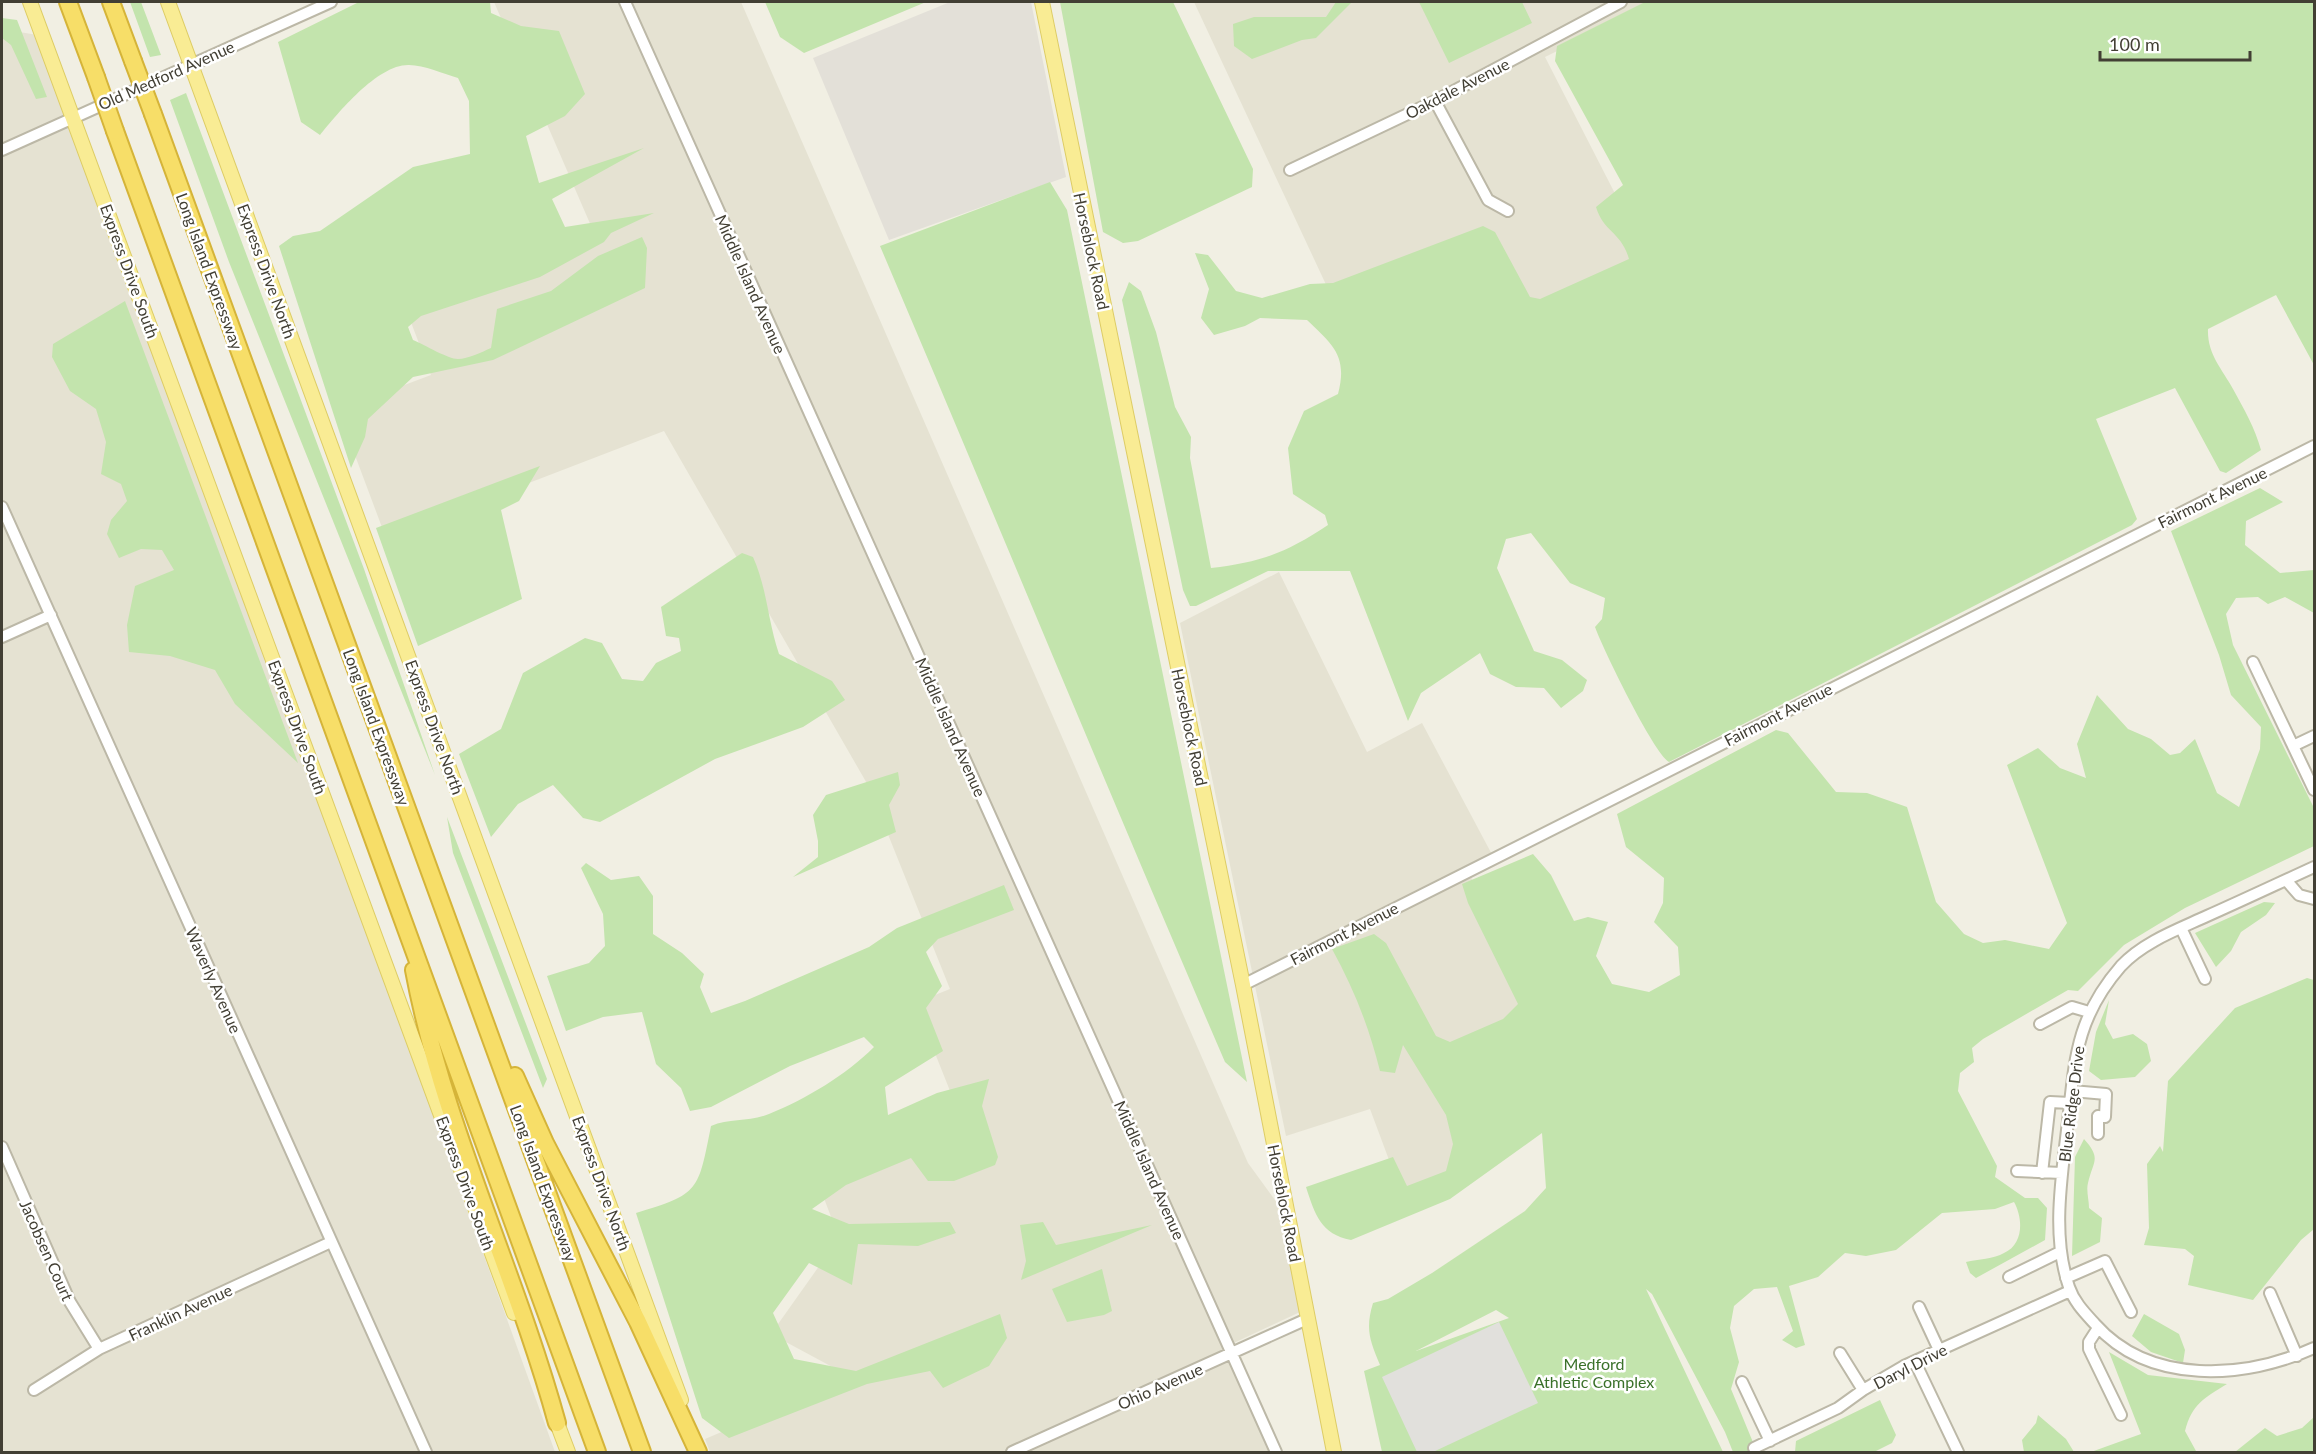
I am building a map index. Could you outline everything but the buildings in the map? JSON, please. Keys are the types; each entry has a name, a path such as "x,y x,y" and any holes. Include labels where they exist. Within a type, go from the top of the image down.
{"highway":[{"path":"68,2 597,1452"},
{"name":"Long Island Expressway","path":"111,2 642,1452"},
{"path":"404,919 421,1008 431,1042 468,1160 540,1361 557,1423"},
{"path":"468,974 545,1143 626,1296 699,1452"}],"main road":[{"name":"Express Drive South","path":"30,2 532,1364 568,1452"},
{"name":"Express Drive North","path":"168,2 699,1452"},
{"name":"Horseblock Road","path":"1041,2 1243,985 1334,1452"}],"street":[{"name":"Old Medford Avenue","path":"2,150 331,2"},
{"name":"Middle Island Avenue","path":"625,2 1276,1452"},
{"name":"Oakdale Avenue","path":"1290,170 1435,100 1621,2"},
{"path":"1435,100 1488,200 1508,210"},
{"name":"Fairmont Avenue","path":"1243,985 2314,446"},
{"name":"Waverly Avenue","path":"2,507 426,1452"},
{"path":"2,637 51,615"},
{"path":"2253,662 2314,790"},
{"path":"2294,746 2314,736"},
{"name":"Blue Ridge Drive","path":"2070,1291 2060,1252 2062,1173 2079,1038 2089,1012 2103,988 2124,963 2150,944 2314,867"},
{"path":"2286,880 2299,895 2314,899"},
{"path":"2181,928 2205,979"},
{"path":"2040,1024 2072,1007 2089,1012"},
{"path":"2042,1173 2050,1102 2071,1097 2106,1094 2105,1117 2098,1116 2098,1134"},
{"name":"Jacobsen Court","path":"2,1147 70,1302 99,1349"},
{"path":"2017,1171 2062,1173"},
{"name":"Franklin Avenue","path":"34,1390 99,1349 332,1242"},
{"path":"2009,1277 2060,1252"},
{"path":"2066,1278 2105,1260 2131,1312"},
{"path":"2070,1291 2098,1328 2132,1355 2184,1370 2235,1371 2297,1356 2314,1348"},
{"name":"Daryl Drive","path":"1754,1449 1838,1408 1863,1390 1939,1350 2070,1291"},
{"path":"2270,1293 2297,1356"},
{"path":"1919,1307 1939,1350"},
{"name":"Ohio Avenue","path":"1012,1452 1307,1319"},
{"path":"2098,1328 2089,1342 2089,1348 2121,1415"},
{"path":"1840,1353 1863,1390"},
{"path":"1915,1362 1958,1452"},
{"path":"1742,1382 1770,1441"}],"shaded area":[{"path":"494,2 741,2 1248,1163 1277,1203 1300,1312 1223,1348 1270,1452 710,1452 705,1439 851,1377 771,1334 839,1238 819,1185 964,1126 915,1003 950,989 869,787 664,431 386,538 338,410 431,375 409,317 598,242"},
{"path":"950,2 1031,2 1066,177 889,240 813,58"},
{"path":"1194,2 1656,2 1545,57 1647,256 1520,317 1329,291"},
{"path":"2,29 43,36 555,1452 2,1452"},
{"path":"1279,572 1367,752 1422,723 1496,862 1470,875 1542,1021 1462,1129 1463,1181 1401,1192 1370,1109 1286,1136 1180,623"},
{"path":"1499,1322 1538,1403 1433,1452 1417,1452 1382,1377"}],"green space":[{"path":"130,2 141,2 161,55 150,57"},
{"path":"359,2 490,2 491,13 521,26 559,31 585,94 565,116 526,136 539,183 644,148 552,199 565,227 654,213 611,233 604,242 540,277 421,316 408,327 413,340 454,358 470,357 491,348 497,309 551,291 598,256 642,237 647,248 645,288 493,360 413,377 368,419 365,437 351,468 279,246 293,236 320,231 413,167 470,154 469,101 458,78 421,66 397,67 385,72 360,91 320,135 301,122 278,42"},
{"path":"765,2 926,2 804,53 780,37"},
{"path":"1060,2 1173,2 1253,169 1252,187 1138,241 1123,243 1103,232"},
{"path":"1336,2 1352,2 1316,38 1302,40 1252,59 1234,46 1233,24 1254,17 1326,17"},
{"path":"1419,2 1522,2 1532,23 1449,63"},
{"path":"1645,2 2314,2 2314,365 2276,295 2208,329 2213,354 2249,419 2261,450 2226,473 2220,471 2175,388 2096,419 2137,519 2132,525 1669,762 1641,721 1595,627 1602,619 1605,598 1570,583 1531,533 1506,539 1497,568 1534,651 1562,660 1587,680 1583,691 1561,708 1544,688 1516,687 1490,674 1480,653 1421,693 1408,721 1350,571 1268,571 1196,606 1190,606 1183,590 1122,300 1129,282 1141,291 1156,332 1175,407 1191,437 1190,458 1211,568 1259,559 1299,543 1328,525 1325,515 1293,494 1288,448 1304,411 1338,394 1341,381 1339,360 1331,344 1307,320 1260,318 1245,326 1214,335 1201,318 1209,289 1195,253 1208,255 1236,291 1262,298 1310,284 1333,283 1483,226 1495,232 1530,297 1540,299 1629,259 1622,243 1603,222 1596,207 1623,185 1555,61 1557,46"},
{"path":"2,18 17,20 47,97 36,99 11,45 2,38"},
{"path":"186,93 364,569 435,775 229,262 170,100"},
{"path":"1050,182 1067,210 1247,1082 1225,1062 880,246"},
{"path":"125,301 298,763 235,704 215,670 170,656 129,652 127,625 135,586 174,570 162,550 141,549 119,558 107,534 111,520 127,501 121,484 101,474 106,442 96,409 70,391 52,357 53,344"},
{"path":"540,466 519,501 501,510 522,599 418,646 376,528"},
{"name":"Medford Athletic Complex","path":"2260,488 2283,502 2246,521 2245,545 2280,573 2314,570 2314,613 2285,597 2268,604 2258,597 2236,598 2226,614 2233,645 2314,808 2314,846 2185,908 2124,945 2078,991 2068,990 1983,1039 1972,1048 1974,1062 1960,1073 1958,1091 1997,1166 1995,1177 2025,1198 2038,1198 2047,1208 2045,1240 1976,1278 1970,1273 1966,1262 2000,1255 2011,1249 2015,1243 2020,1223 2014,1202 1995,1209 1942,1213 1896,1250 1866,1256 1845,1253 1818,1277 1789,1286 1805,1345 1796,1348 1782,1340 1793,1331 1777,1287 1754,1289 1734,1306 1730,1328 1739,1362 1731,1389 1757,1452 1733,1452 1725,1432 1652,1294 1646,1289 1723,1452 1382,1452 1364,1371 1380,1365 1369,1328 1373,1303 1388,1299 1432,1273 1525,1211 1546,1188 1542,1133 1450,1199 1351,1240 1326,1228 1316,1214 1306,1187 1393,1157 1407,1186 1446,1171 1453,1144 1446,1115 1403,1045 1395,1073 1380,1071 1360,1008 1332,949 1374,934 1386,943 1436,1036 1450,1042 1503,1019 1518,1004 1468,903 1462,884 1533,854 1551,875 1574,921 1588,917 1608,922 1596,956 1612,984 1649,992 1680,975 1678,947 1654,922 1663,903 1664,878 1626,847 1617,814 1776,730 1788,733 1836,792 1867,793 1907,807 1936,902 1964,934 1983,943 2005,940 2049,949 2067,923 2007,765 2038,748 2060,768 2086,778 2077,744 2097,695 2128,729 2151,739 2170,755 2180,753 2195,739 2217,793 2239,807 2260,749 2261,727 2231,695 2219,655 2171,531","holes":["1496,1310 1509,1318 1416,1351"]},
{"path":"742,553 753,557 758,569 779,654 832,681 845,700 803,727 715,759 600,822 583,818 553,785 518,804 491,837 459,754 501,729 523,673 585,638 602,643 622,679 643,681 656,663 681,651 679,638 666,636 661,607"},
{"path":"898,772 900,785 889,805 896,832 793,877 818,857 818,841 813,815 826,795"},
{"path":"447,817 547,1079 543,1088 453,853"},
{"path":"586,863 611,880 639,876 653,896 653,934 682,953 704,974 700,987 711,1013 745,1001 869,947 897,928 1004,885 1014,910 938,939 926,952 942,986 926,1008 943,1051 885,1087 888,1115 937,1093 989,1079 982,1106 998,1157 995,1165 954,1181 928,1181 911,1158 846,1185 812,1209 849,1224 950,1222 956,1233 918,1246 858,1244 852,1285 809,1263 773,1313 794,1359 856,1371 1000,1314 1007,1338 989,1366 943,1388 930,1371 867,1384 729,1438 702,1418 636,1213 673,1201 693,1187 703,1164 711,1126 755,1118 783,1108 838,1077 874,1047 864,1037 790,1066 711,1107 690,1111 681,1088 656,1064 642,1012 603,1017 566,1031 547,976 589,963 605,946 603,914 581,868"},
{"path":"2264,902 2275,903 2266,915 2241,932 2231,951 2216,967 2195,933"},
{"path":"2307,978 2314,980 2314,1229 2301,1240 2253,1300 2188,1285 2194,1256 2185,1249 2144,1245 2149,1228 2147,1164 2160,1146 2163,1152 2168,1081 2235,1008"},
{"path":"2109,1000 2105,1024 2113,1039 2133,1034 2147,1044 2151,1061 2135,1077 2101,1080 2089,1071 2096,1032"},
{"path":"2084,1139 2093,1151 2095,1160 2087,1192 2089,1208 2102,1218 2100,1242 2072,1256 2075,1157"},
{"path":"1043,1222 1056,1245 1152,1225 1021,1280 1026,1261 1020,1225"},
{"path":"1102,1269 1112,1311 1104,1315 1067,1322 1052,1289"},
{"path":"2144,1314 2179,1334 2185,1350 2183,1363 2151,1352 2132,1336"},
{"path":"2109,1352 2148,1375 2227,1384 2195,1408 2185,1431 2196,1451 2233,1452 2091,1452 2141,1434"},
{"path":"1880,1400 1896,1435 1892,1443 1874,1452 1795,1452 1796,1441"},
{"path":"2038,1415 2066,1439 2074,1452 2024,1452 2022,1440 2036,1423"},
{"path":"2314,1417 2314,1452 2235,1452 2265,1428 2277,1436 2302,1428"}]}
